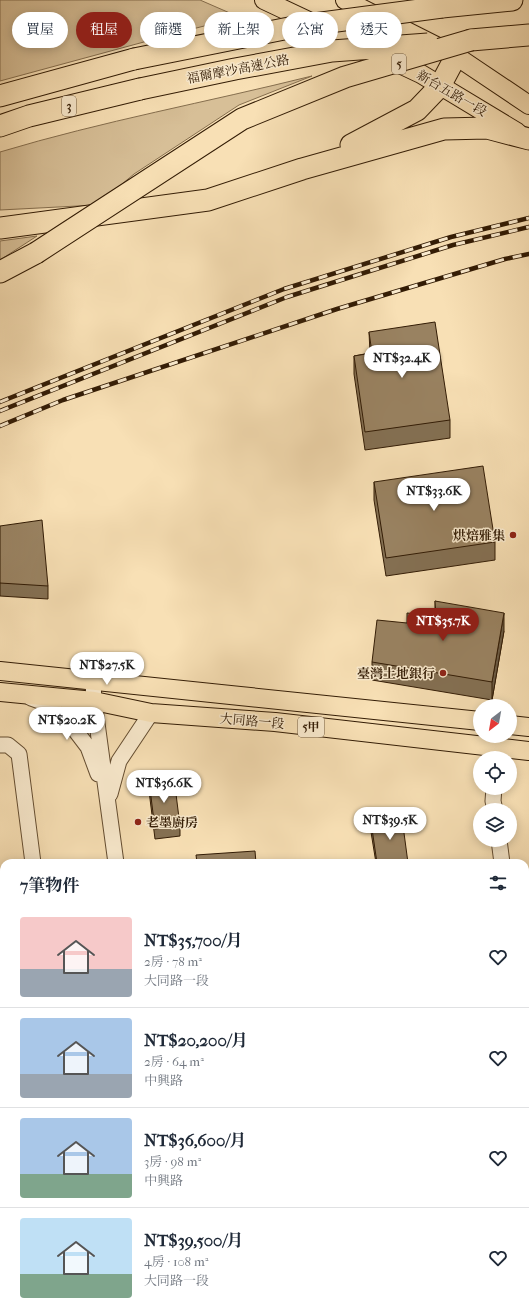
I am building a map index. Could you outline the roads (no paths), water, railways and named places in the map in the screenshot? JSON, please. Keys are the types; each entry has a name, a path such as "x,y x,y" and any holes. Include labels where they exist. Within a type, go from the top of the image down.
{"highway":[{"name":"3","path":"0,96 134,60 299,26 442,6 512,0"},
{"name":"福爾摩沙高速公路","path":"0,126 29,116 140,89 332,51 498,39 529,35"},
{"path":"0,272 36,253 242,119 346,77 471,40"},
{"path":"302,169 417,110 440,86 456,56"},
{"path":"0,228 208,200 302,169 444,129 487,128 529,139"}],"main road":[{"name":"新台五路一段","path":"264,0 401,65 440,86 529,139"},
{"path":"345,0 456,56 529,105"},
{"name":"大同路一段","path":"0,671 95,675 276,699 361,707 473,721"},
{"name":"大同路一段","path":"6,692 94,701 151,713 275,722 484,751"},
{"path":"275,722 276,699"},
{"path":"517,726 529,727"},
{"name":"大同路一段","path":"517,752 529,751"}],"street":[{"path":"95,675 94,701 115,859"},
{"path":"6,692 45,703 69,722 88,747 108,801"},
{"path":"108,801 119,760 151,713"},
{"path":"0,745 8,745 19,754 32,859"},
{"path":"500,847 501,859"}],"railway":[{"path":"0,402 284,289 451,237 529,218"},
{"path":"0,411 287,297 453,245 529,227"},
{"path":"0,426 63,400 337,309 505,259 529,254"}],"place":[{"name":"烘焙雅集","path":"513,535"},
{"name":"臺灣土地銀行","path":"443,673"},
{"name":"老墨廚房","path":"138,822"}]}
